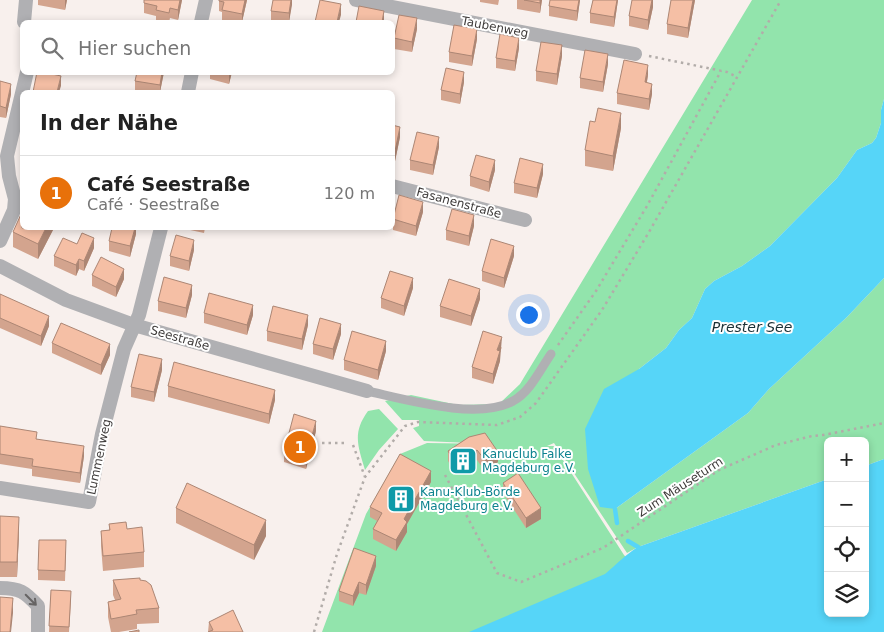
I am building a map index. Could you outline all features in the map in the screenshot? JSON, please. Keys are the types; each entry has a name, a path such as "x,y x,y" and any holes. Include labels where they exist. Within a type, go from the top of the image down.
{"street":[{"path":"24,20 26,0"},
{"path":"201,20 206,0"},
{"name":"Taubenweg","path":"356,0 635,54"},
{"path":"23,90 26,75"},
{"path":"188,90 191,75"},
{"path":"0,241 14,210 15,199 9,176 8,156 20,103"},
{"name":"Fasanenstraße","path":"395,187 525,220"},
{"path":"134,325 140,315 161,230"},
{"name":"Seestraße","path":"0,266 66,300 134,325 367,391"},
{"name":"Lummenweg","path":"0,488 89,502 102,434 124,349 134,325"},
{"path":"0,588 16,588 27,594 38,606 38,632"}],"lane":[{"path":"367,391 450,408 495,408 513,402 524,392 551,354"}],"path":[{"path":"314,632 337,554 365,477 405,426 418,422 497,425 520,417 536,403 602,310 649,232 781,0"},
{"path":"635,54 721,71 737,77"},
{"path":"551,354 596,291 648,206 721,71"},
{"name":"Zum Mäuseturm","path":"445,475 497,573 521,582 603,548 719,470 776,445 812,436 884,423"},
{"path":"322,443 348,443"},
{"path":"353,445 365,477"}],"green space":[{"path":"752,0 884,0 884,99 881,110 881,123 876,138 872,143 857,150 837,178 770,246 742,266 714,281 705,289 692,318 679,330 666,348 639,369 615,509 748,413 769,389 847,317 884,278 884,459 869,465 869,437 824,437 824,480 638,547 627,553 554,443 547,446 554,446 624,555 644,577 534,632 322,632 366,514 400,454 427,443 493,444 424,441 413,428 419,426 419,420 402,420 385,401 411,395 458,405 499,404 520,384"},
{"path":"379,409 398,429 379,450 365,470 359,447 358,433 368,411"}],"water":[{"name":"Prester See","path":"884,99 884,278 847,317 769,389 748,413 615,509 600,507 588,469 585,429 604,389 639,369 666,348 679,330 692,318 705,289 714,281 742,266 770,246 837,178 857,150 872,143 876,138 881,123 881,110"},
{"path":"884,459 884,632 469,632 605,574 638,547 824,480 824,617 869,617 869,465"}],"building":[{"path":"144,0 180,0 178,10 170,8 169,13 156,10 157,6 144,3"},
{"path":"219,0 245,0 242,14 222,10 224,2"},
{"path":"273,0 291,0 289,13 271,11"},
{"path":"320,0 341,4 337,20 315,20"},
{"path":"524,0 540,0 540,3"},
{"path":"550,0 579,0 577,11 549,6"},
{"path":"593,0 617,0 614,17 590,13"},
{"path":"632,0 652,0 648,20 629,16"},
{"path":"671,0 693,0 688,28 667,24"},
{"path":"359,6 384,11 382,20 356,20"},
{"path":"399,15 417,18 412,42 395,38"},
{"path":"454,25 477,29 472,56 449,52"},
{"path":"500,34 519,38 515,61 496,58"},
{"path":"541,42 562,45 557,74 536,71"},
{"path":"585,50 608,54 603,82 580,78"},
{"path":"624,60 648,65 645,82 652,84 649,99 617,93"},
{"path":"446,68 464,72 460,94 441,90"},
{"path":"36,75 61,76 58,90 33,90"},
{"path":"136,75 162,75 160,85 135,81"},
{"path":"0,81 11,84 6,108 0,106"},
{"path":"598,108 621,113 613,156 585,150 590,121 595,122"},
{"path":"395,126 400,127 395,151"},
{"path":"417,132 439,137 433,165 410,160"},
{"path":"476,155 495,160 489,182 470,176"},
{"path":"520,158 543,164 537,188 514,183"},
{"path":"399,195 423,202 416,226 395,220"},
{"path":"452,209 474,215 469,236 446,230"},
{"path":"20,216 20,230 45,230 38,244 13,232"},
{"path":"112,230 134,230 130,246 109,241"},
{"path":"82,233 94,238 84,261 79,259 76,265 54,256 63,238 77,244"},
{"path":"176,235 194,240 189,261 170,256"},
{"path":"491,239 514,246 504,278 482,271"},
{"path":"101,257 124,269 116,287 92,275"},
{"path":"390,271 413,278 404,306 381,298"},
{"path":"164,277 192,285 186,308 158,301"},
{"path":"449,279 480,289 471,316 440,306"},
{"path":"209,293 253,305 247,325 204,313"},
{"path":"0,294 49,316 41,336 0,318"},
{"path":"273,306 308,315 302,339 267,331"},
{"path":"320,318 341,324 333,349 313,344"},
{"path":"61,323 110,344 101,365 52,343"},
{"path":"352,331 386,341 378,370 344,360"},
{"path":"483,331 502,337 497,350 500,351 493,374 472,367"},
{"path":"139,354 162,359 154,392 131,387"},
{"path":"174,362 275,390 269,414 168,386"},
{"path":"294,414 316,421 306,458 284,452"},
{"path":"0,426 37,432 36,439 84,446 80,473 32,466 33,459 0,454"},
{"path":"485,433 498,452 485,460 477,450 456,464 448,451 469,437"},
{"name":"Kanu-Klub-Börde Magdeburg e.V.","path":"400,454 431,471 404,519 407,522 396,540 373,529 382,513 370,507"},
{"path":"518,473 541,508 526,518 503,483"},
{"path":"187,483 266,520 254,545 176,508"},
{"path":"0,516 19,517 17,562 0,562"},
{"path":"126,522 127,529 142,527 144,552 103,556 101,531 110,530 109,524"},
{"path":"39,540 66,540 65,571 38,570"},
{"path":"354,548 376,556 366,585 359,582 353,596 339,591"},
{"path":"140,578 140,580 146,581 151,585 159,608 136,610 137,614 111,619 108,602 121,599 113,580"},
{"path":"51,590 71,591 69,627 49,626"},
{"path":"0,597 13,598 10,632 0,632"},
{"path":"233,610 243,632 208,632 213,630 209,622"}],"waterway":[{"path":"615,509 617,523"},
{"path":"628,541 638,547"}],"place":[{"name":"Café Seestraße","path":"300,447"},
{"name":"Kanuclub Falke Magdeburg e.V.","path":"463,461"},
{"name":"Kanu-Klub-Börde Magdeburg e.V.","path":"401,499"}]}
